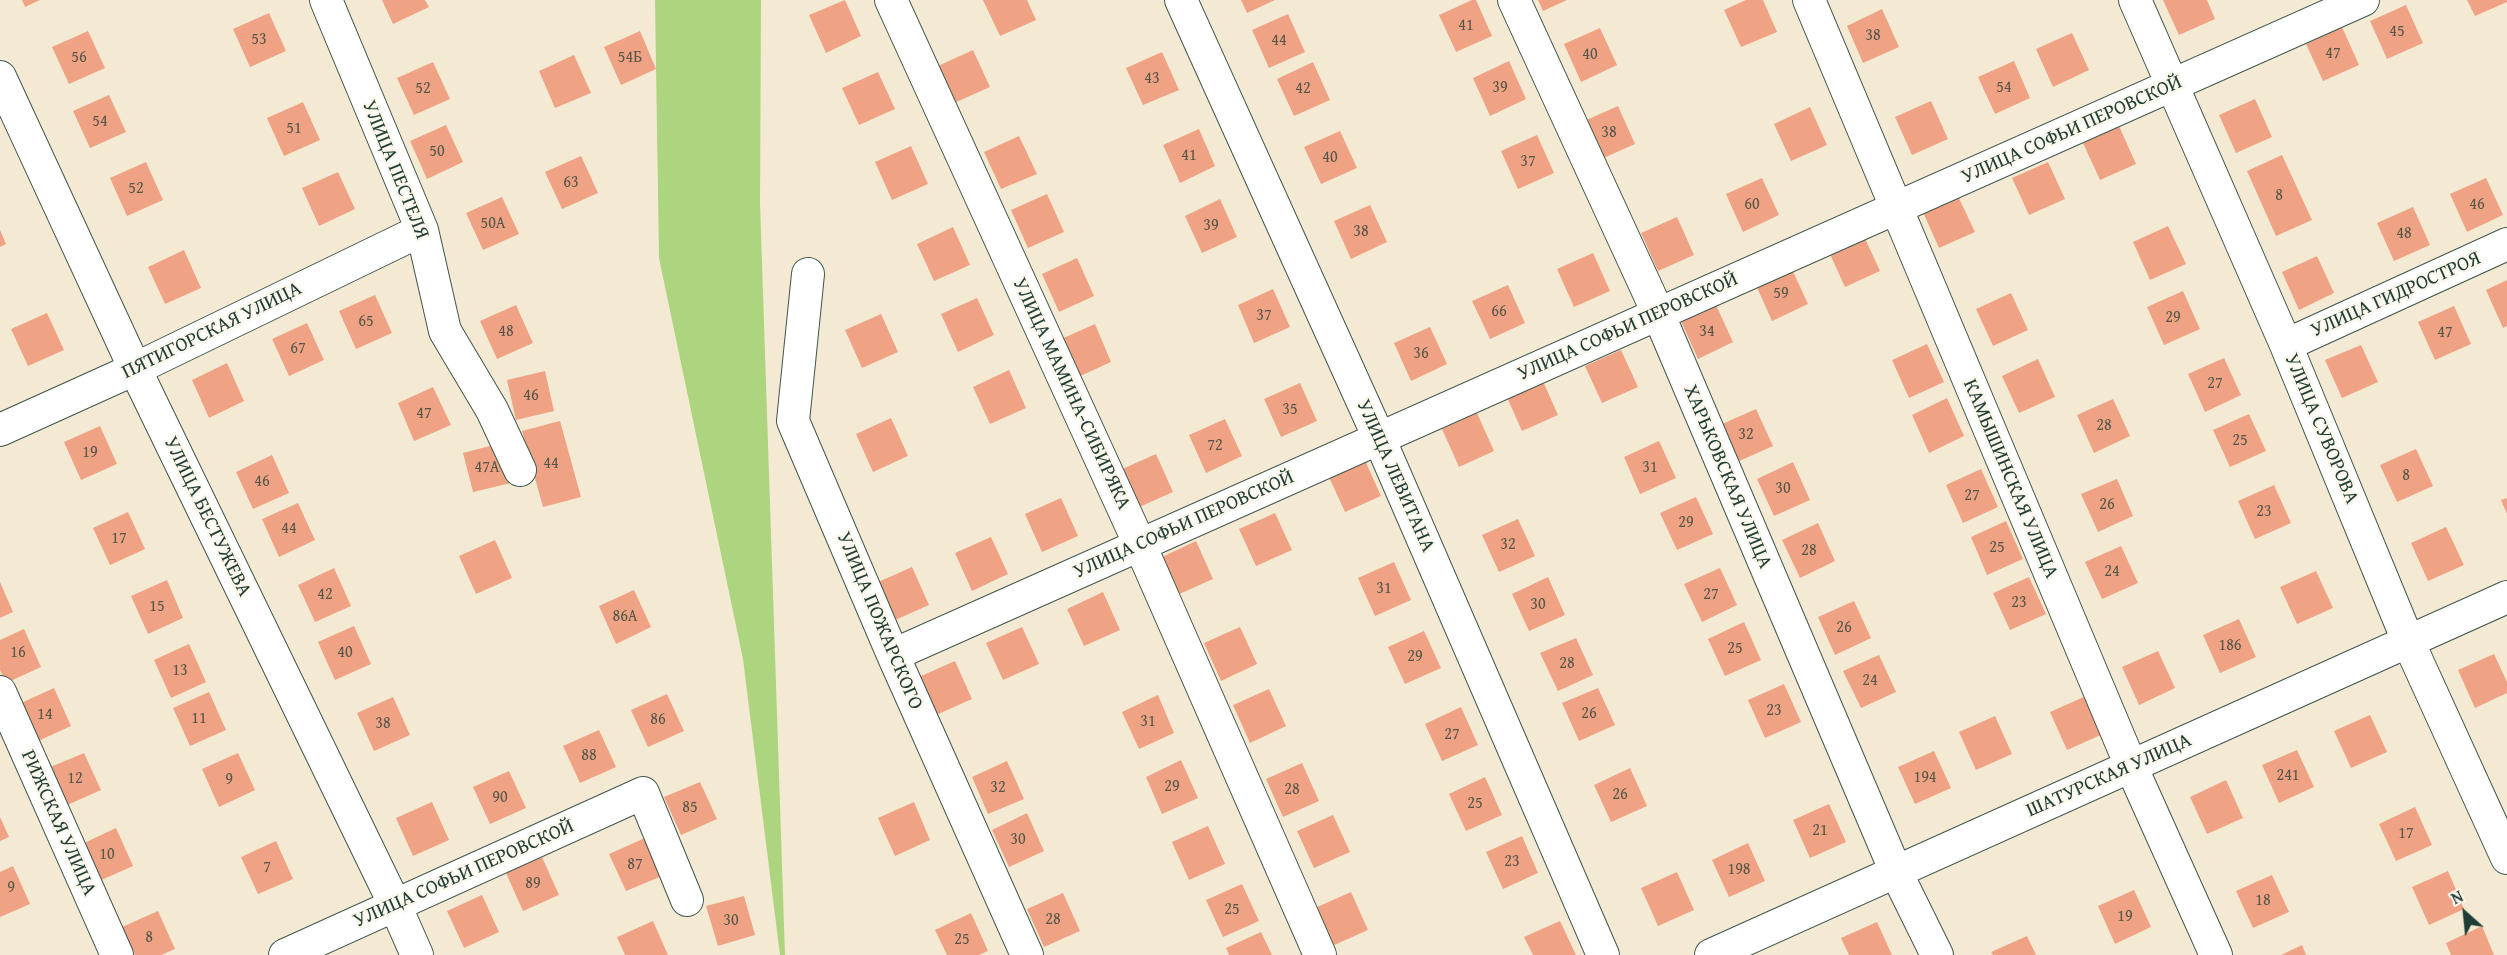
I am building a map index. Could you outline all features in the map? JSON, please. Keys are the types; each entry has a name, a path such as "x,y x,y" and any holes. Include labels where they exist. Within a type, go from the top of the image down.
{"street":[{"name":"УЛИЦА ПЕСТЕЛЯ","path":"326,0 422,230 446,331 492,410 520,470"},
{"name":"УЛИЦА МАМИНА-СИБИРЯКА","path":"891,0 1140,545 1320,955"},
{"name":"УЛИЦА ЛЕВИТАНА","path":"1181,0 1379,438 1604,955"},
{"name":"ХАРЬКОВСКАЯ УЛИЦА","path":"1514,0 1658,313 1896,872 1937,955"},
{"name":"КАМЫШИНСКАЯ УЛИЦА","path":"1809,0 2131,766 2216,955"},
{"name":"УЛИЦА СУВОРОВА","path":"2135,0 2286,345 2409,641 2507,858"},
{"name":"УЛИЦА СОФЬИ ПЕРОВСКОЙ","path":"893,655 2363,0"},
{"name":"УЛИЦА БЕСТУЖЕВА","path":"0,77 135,369 395,905 417,955"},
{"name":"ПЯТИГОРСКАЯ УЛИЦА","path":"0,430 135,369 422,230"},
{"name":"УЛИЦА ГИДРОСТРОЯ","path":"2286,345 2507,244"},
{"name":"УЛИЦА ПОЖАРСКОГО","path":"808,274 793,421 893,655 1027,955"},
{"name":"ШАТУРСКАЯ УЛИЦА","path":"1711,955 2507,597"},
{"name":"РИЖСКАЯ УЛИЦА","path":"0,692 117,955"},
{"name":"УЛИЦА СОФЬИ ПЕРОВСКОЙ","path":"285,955 643,793 687,900"}],"green space":[{"path":"655,0 761,0 760,203 785,955 780,955 743,659 659,258"}],"building":[{"path":"22,0 40,0 25,7"},
{"path":"382,0 425,0 429,7 393,24"},
{"path":"845,0 861,36 826,53 809,15"},
{"path":"983,0 1027,0 1036,20 1000,36"},
{"path":"1241,0 1275,0 1247,13"},
{"path":"1476,0 1492,36 1456,52 1439,15"},
{"path":"1538,0 1567,0 1543,11"},
{"path":"1746,0 1763,0 1777,32 1741,47 1724,10"},
{"path":"2163,0 2207,0 2215,19 2179,35"},
{"path":"2467,0 2507,0 2507,2 2475,16"},
{"path":"2406,5 2423,43 2387,59 2370,21"},
{"path":"1882,9 1899,47 1863,63 1847,26"},
{"path":"269,13 286,51 250,67 233,29"},
{"path":"1288,14 1305,52 1269,68 1252,30"},
{"path":"2342,27 2359,65 2323,81 2306,44"},
{"path":"1600,28 1617,65 1581,82 1564,44"},
{"path":"88,31 105,68 69,84 52,47"},
{"path":"640,31 656,69 621,85 604,47"},
{"path":"2072,33 2089,70 2053,87 2036,49"},
{"path":"973,50 990,87 954,103 938,66"},
{"path":"1162,52 1179,90 1143,105 1126,68"},
{"path":"574,55 591,93 555,108 539,71"},
{"path":"1509,61 1526,99 1490,116 1473,78"},
{"path":"2014,61 2030,98 1995,114 1978,77"},
{"path":"433,62 450,99 414,115 397,78"},
{"path":"1313,62 1330,100 1294,116 1277,79"},
{"path":"878,72 895,109 859,125 842,88"},
{"path":"109,95 126,132 90,148 73,111"},
{"path":"2255,99 2272,137 2236,153 2219,115"},
{"path":"1931,101 1948,139 1912,155 1895,117"},
{"path":"303,102 320,140 284,156 267,118"},
{"path":"1618,106 1635,144 1599,160 1582,122"},
{"path":"1810,107 1827,145 1791,161 1774,124"},
{"path":"446,125 463,162 427,179 410,141"},
{"path":"2119,126 2136,164 2100,180 2083,143"},
{"path":"1199,129 1215,166 1180,183 1163,145"},
{"path":"1340,131 1357,168 1321,184 1304,147"},
{"path":"1537,135 1554,173 1518,189 1501,151"},
{"path":"1019,136 1037,174 1001,189 984,152"},
{"path":"911,146 928,184 892,200 875,162"},
{"path":"2282,155 2312,220 2276,236 2247,171"},
{"path":"581,156 598,193 562,209 545,172"},
{"path":"146,162 163,200 127,216 110,178"},
{"path":"2048,162 2065,199 2029,215 2012,178"},
{"path":"338,172 355,209 319,226 302,188"},
{"path":"1762,178 1779,215 1743,232 1726,194"},
{"path":"2486,178 2503,215 2467,232 2450,194"},
{"path":"1047,194 1064,232 1028,248 1011,210"},
{"path":"1957,194 1975,232 1939,248 1922,210"},
{"path":"502,197 519,234 483,250 466,213"},
{"path":"1220,199 1237,237 1202,253 1185,216"},
{"path":"1370,205 1387,242 1351,259 1334,221"},
{"path":"2413,207 2430,245 2394,261 2377,223"},
{"path":"1677,217 1694,255 1658,271 1641,233"},
{"path":"2168,226 2186,264 2150,280 2133,242"},
{"path":"953,227 970,265 934,281 917,244"},
{"path":"0,230 6,244 0,247"},
{"path":"1863,234 1880,271 1845,287 1828,250"},
{"path":"184,250 201,288 165,304 148,267"},
{"path":"1593,253 1610,291 1574,307 1557,269"},
{"path":"2317,256 2334,293 2299,310 2282,272"},
{"path":"1077,258 1094,296 1059,312 1042,274"},
{"path":"1791,267 1808,304 1772,321 1755,283"},
{"path":"2507,280 2507,326 2503,328 2486,290"},
{"path":"1508,285 1525,323 1490,339 1472,301"},
{"path":"1273,289 1290,327 1254,343 1238,305"},
{"path":"2183,291 2200,329 2164,345 2147,307"},
{"path":"2011,293 2028,330 1993,346 1976,309"},
{"path":"375,295 392,333 356,349 339,311"},
{"path":"977,298 994,335 958,352 941,314"},
{"path":"516,305 533,343 497,359 480,321"},
{"path":"1716,305 1733,342 1698,359 1681,321"},
{"path":"2454,306 2471,344 2435,360 2418,322"},
{"path":"47,313 64,350 28,366 11,329"},
{"path":"881,314 898,352 862,368 845,330"},
{"path":"307,323 324,360 289,376 272,339"},
{"path":"1095,324 1111,362 1076,378 1059,340"},
{"path":"1430,327 1447,364 1411,381 1394,343"},
{"path":"1927,344 1944,382 1909,398 1892,360"},
{"path":"2361,345 2378,382 2342,398 2325,360"},
{"path":"1621,350 1638,387 1602,403 1585,366"},
{"path":"2224,358 2241,395 2205,412 2188,374"},
{"path":"2038,359 2055,397 2019,413 2002,376"},
{"path":"227,363 244,401 209,418 192,380"},
{"path":"1009,370 1026,408 990,424 973,387"},
{"path":"545,371 554,411 516,420 507,380"},
{"path":"1541,377 1558,415 1522,431 1505,393"},
{"path":"1300,383 1317,421 1281,437 1264,399"},
{"path":"433,387 451,425 414,441 398,403"},
{"path":"1947,398 1964,436 1929,453 1912,415"},
{"path":"2113,399 2130,436 2094,453 2077,415"},
{"path":"1756,409 1773,446 1737,462 1720,425"},
{"path":"1477,413 1494,451 1459,467 1442,429"},
{"path":"2249,414 2266,451 2230,467 2213,430"},
{"path":"891,418 908,456 873,472 856,434"},
{"path":"1225,419 1242,456 1206,473 1189,435"},
{"path":"560,421 581,497 543,507 522,431"},
{"path":"100,426 117,464 81,480 64,442"},
{"path":"1659,441 1676,478 1640,494 1624,457"},
{"path":"501,443 511,483 473,492 463,453"},
{"path":"2416,449 2433,486 2397,502 2380,465"},
{"path":"1156,454 1173,492 1137,508 1120,470"},
{"path":"272,455 289,493 253,509 236,472"},
{"path":"1364,458 1381,496 1345,512 1328,475"},
{"path":"1793,462 1810,500 1774,516 1757,479"},
{"path":"1981,469 1998,507 1963,523 1946,485"},
{"path":"2117,479 2133,516 2098,532 2081,494"},
{"path":"2274,485 2291,523 2255,539 2238,501"},
{"path":"1696,497 1713,534 1677,550 1660,513"},
{"path":"1061,498 1078,536 1042,552 1025,514"},
{"path":"2507,498 2507,514 2501,500"},
{"path":"298,503 315,540 279,557 262,519"},
{"path":"128,512 145,549 110,565 93,528"},
{"path":"1275,513 1292,550 1256,566 1239,529"},
{"path":"1518,519 1535,556 1499,572 1482,535"},
{"path":"2006,521 2023,559 1987,575 1971,537"},
{"path":"1818,523 1835,561 1800,578 1782,540"},
{"path":"2446,527 2464,565 2428,581 2411,543"},
{"path":"991,537 1008,574 972,591 955,553"},
{"path":"495,540 512,578 476,594 459,556"},
{"path":"1196,541 1213,579 1177,595 1160,558"},
{"path":"2121,546 2138,583 2102,599 2085,562"},
{"path":"1394,562 1411,600 1375,616 1358,578"},
{"path":"912,567 929,605 893,621 876,583"},
{"path":"334,568 351,606 315,622 298,585"},
{"path":"1720,568 1737,605 1702,622 1684,584"},
{"path":"2316,571 2333,608 2297,624 2280,587"},
{"path":"1548,577 1565,615 1529,631 1512,594"},
{"path":"2029,577 2046,614 2010,630 1993,593"},
{"path":"167,580 183,618 148,634 131,596"},
{"path":"0,582 13,612 0,618"},
{"path":"634,590 651,627 616,644 599,606"},
{"path":"1103,592 1120,630 1084,646 1067,609"},
{"path":"1854,601 1871,638 1835,655 1818,617"},
{"path":"2239,619 2256,657 2220,673 2203,635"},
{"path":"1744,622 1761,660 1725,676 1708,639"},
{"path":"354,626 371,664 335,680 318,642"},
{"path":"1022,627 1039,664 1003,680 986,643"},
{"path":"1240,627 1257,664 1221,681 1204,643"},
{"path":"24,629 41,667 6,683 0,670 0,640"},
{"path":"1424,631 1441,668 1405,684 1388,647"},
{"path":"1576,638 1593,675 1558,691 1540,653"},
{"path":"189,644 206,682 171,698 154,660"},
{"path":"2158,651 2175,688 2139,705 2122,667"},
{"path":"2494,654 2507,682 2507,693 2475,708 2458,670"},
{"path":"1879,655 1896,692 1861,708 1843,671"},
{"path":"955,661 972,699 936,715 919,677"},
{"path":"1784,684 1801,722 1765,738 1748,700"},
{"path":"54,688 71,726 36,742 19,704"},
{"path":"1598,688 1615,725 1579,741 1562,703"},
{"path":"1269,689 1286,726 1250,743 1233,705"},
{"path":"209,692 226,730 190,746 173,708"},
{"path":"667,694 684,731 648,747 631,710"},
{"path":"1158,695 1174,733 1139,749 1122,712"},
{"path":"2086,696 2103,734 2067,750 2050,712"},
{"path":"393,697 410,735 374,751 357,713"},
{"path":"1461,707 1478,745 1442,761 1425,724"},
{"path":"2370,715 2387,752 2351,768 2334,731"},
{"path":"1995,716 2012,754 1976,770 1959,732"},
{"path":"599,730 616,767 580,783 563,746"},
{"path":"2297,750 2314,787 2279,803 2262,765"},
{"path":"1934,751 1951,788 1915,804 1898,767"},
{"path":"84,753 101,790 65,806 48,768"},
{"path":"238,753 255,790 219,807 202,769"},
{"path":"1181,760 1198,798 1162,814 1146,777"},
{"path":"1007,761 1024,799 988,814 972,777"},
{"path":"1302,763 1319,801 1283,817 1266,779"},
{"path":"1630,768 1647,806 1611,822 1594,785"},
{"path":"509,771 526,808 490,824 473,787"},
{"path":"1485,777 1502,815 1466,831 1449,794"},
{"path":"2226,780 2243,818 2207,834 2190,797"},
{"path":"700,782 717,819 681,835 664,797"},
{"path":"432,802 449,840 413,856 396,818"},
{"path":"914,802 930,840 895,856 878,818"},
{"path":"1829,804 1846,842 1810,858 1793,820"},
{"path":"2415,807 2432,845 2396,861 2379,824"},
{"path":"1027,813 1044,851 1009,867 992,830"},
{"path":"1333,815 1350,852 1314,868 1297,831"},
{"path":"0,817 9,837 0,841"},
{"path":"1208,826 1225,864 1189,880 1172,842"},
{"path":"116,828 133,866 97,882 80,845"},
{"path":"1522,836 1538,873 1503,889 1486,852"},
{"path":"645,838 662,876 626,891 609,854"},
{"path":"276,841 293,879 258,894 241,857"},
{"path":"1748,843 1765,881 1729,897 1712,860"},
{"path":"542,857 559,895 523,911 506,873"},
{"path":"13,866 30,904 0,917 0,872"},
{"path":"2448,871 2464,909 2429,925 2412,887"},
{"path":"1677,872 1694,910 1658,926 1641,888"},
{"path":"2272,875 2289,912 2253,928 2236,891"},
{"path":"1242,884 1259,921 1223,937 1206,900"},
{"path":"2134,890 2151,927 2115,944 2098,906"},
{"path":"1351,892 1368,930 1332,946 1315,908"},
{"path":"1063,893 1080,931 1044,947 1027,909"},
{"path":"482,895 499,932 464,948 447,911"},
{"path":"744,896 755,935 718,946 706,906"},
{"path":"158,911 175,949 161,955 135,955 122,927"},
{"path":"971,913 988,951 979,955 947,955 935,930"},
{"path":"653,921 668,955 625,955 617,937"},
{"path":"1560,921 1576,955 1533,955 1524,937"},
{"path":"1877,922 1892,955 1849,955 1841,938"},
{"path":"2482,926 2494,955 2451,955 2446,943"},
{"path":"1261,932 1272,955 1229,955 1226,948"},
{"path":"2027,936 2036,955 1993,955 1991,952"},
{"path":"2302,945 2306,955 2281,955"}]}
